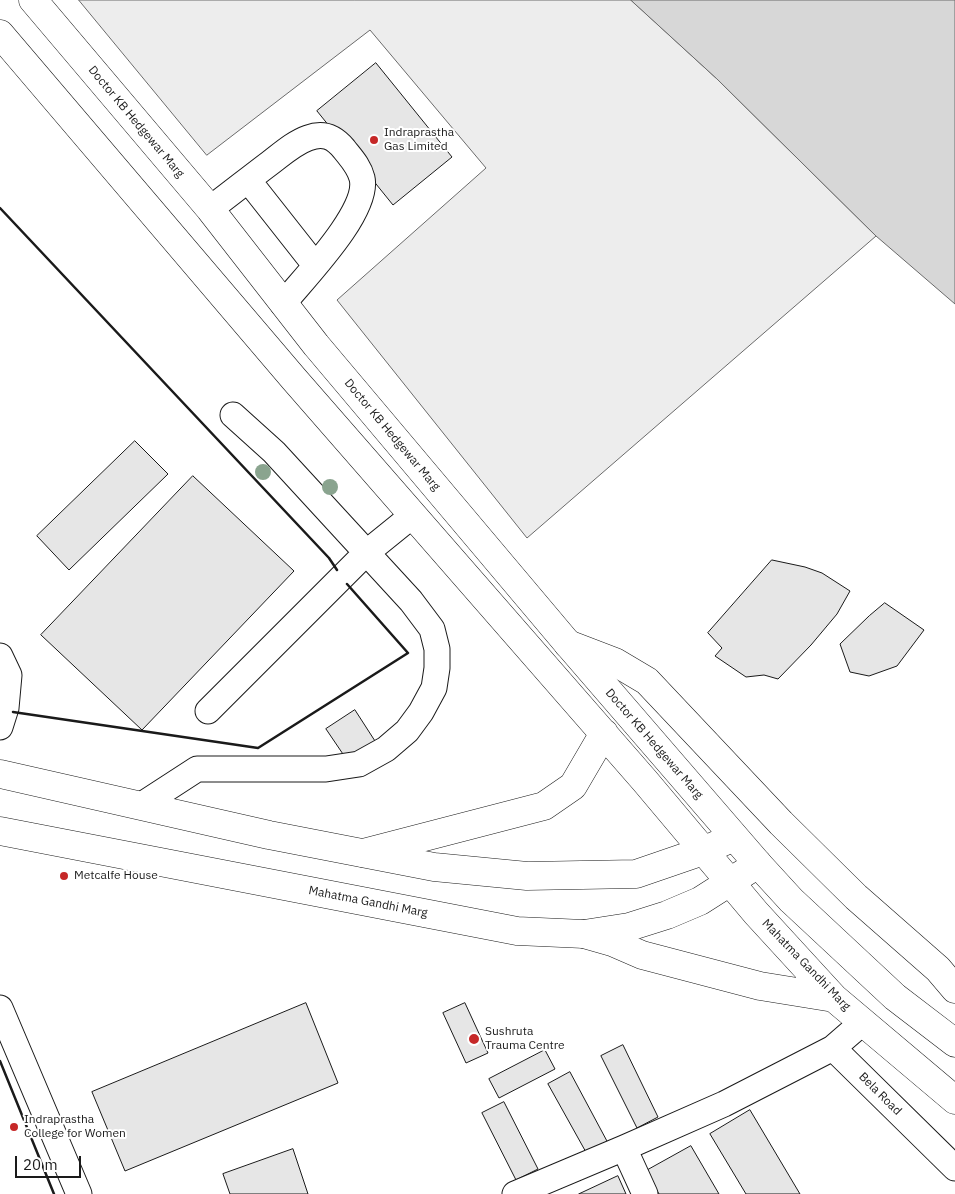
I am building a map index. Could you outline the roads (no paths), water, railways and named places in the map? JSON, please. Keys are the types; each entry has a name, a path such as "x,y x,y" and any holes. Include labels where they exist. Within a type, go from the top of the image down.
{"main road":[{"name":"Doctor KB Hedgewar Marg","path":"33,0 210,209 316,345 568,644 758,864"},
{"path":"3,43 604,733 703,851"},
{"path":"568,644 615,662 647,681 782,823 856,897 938,969 955,989"},
{"path":"363,853 544,806 573,786 604,733"},
{"path":"0,774 269,835 434,867 527,876 636,874 703,851 734,837"},
{"name":"Mahatma Gandhi Marg","path":"0,831 516,932 584,934 629,927 667,915 700,901 758,864"},
{"name":"Mahatma Gandhi Marg","path":"703,851 729,883 834,998 955,1100"},
{"path":"758,864 792,900 895,997 955,1043"},
{"path":"584,934 612,942 642,955 760,986 834,998"}],"street":[{"path":"210,209 300,141 320,134 331,136 340,144 359,168 363,180 357,207 341,235 283,304"},
{"path":"248,180 315,265"},
{"path":"140,806 198,769 326,769 359,764 386,749 407,731 421,712 434,688 437,649 432,629 410,601 274,452 233,414"},
{"path":"208,711 366,553 413,515"},
{"path":"0,656 9,675 6,708 0,727"},
{"path":"0,1008 79,1194"},
{"path":"515,1194 724,1104 833,1048 863,1022"},
{"name":"Bela Road","path":"833,1048 955,1168"},
{"path":"624,1148 645,1194"}],"place":[{"name":"Indraprastha Gas Limited","path":"374,140"},
{"name":"Metcalfe House","path":"64,876"},
{"name":"Sushruta Trauma Centre","path":"474,1039"},
{"name":"Indraprastha College for Women","path":"14,1127"}]}
